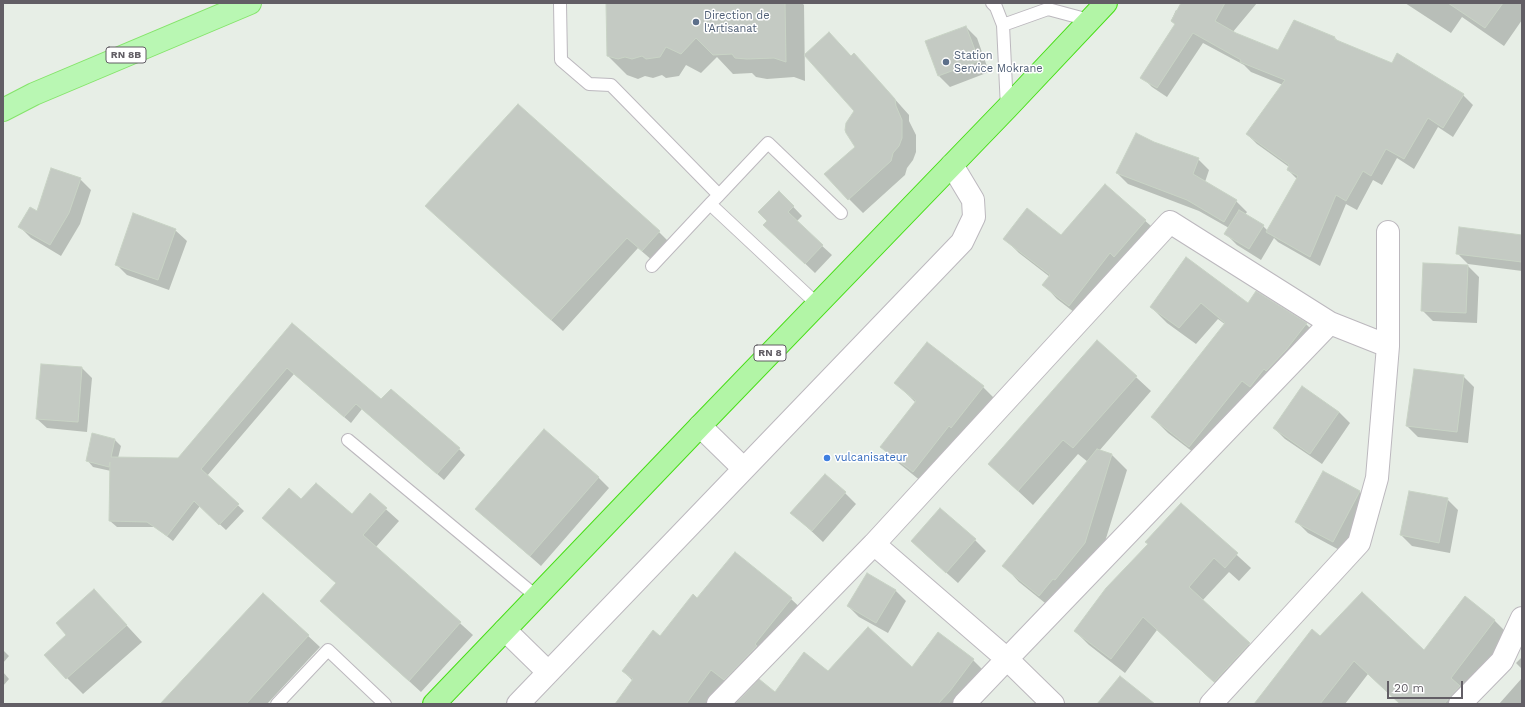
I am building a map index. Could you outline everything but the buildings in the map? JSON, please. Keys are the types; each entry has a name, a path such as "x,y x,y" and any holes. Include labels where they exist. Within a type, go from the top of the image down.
{"highway":[{"name":"RN 8","path":"434,704 1106,3"}],"main road":[{"name":"RN 8B","path":"3,110 34,94 250,3"}],"street":[{"path":"518,704 743,468 962,242 974,217 973,200 952,164"},
{"path":"718,704 874,544 1170,222 1330,323 1388,346"},
{"path":"1211,704 1359,543 1377,478 1388,346 1388,232"},
{"path":"964,704 1330,323"},
{"path":"700,426 743,468"},
{"path":"874,544 1007,659 1053,704"},
{"path":"1460,704 1502,661 1522,618"},
{"path":"505,630 548,672"}],"lane":[{"path":"560,4 561,60 589,84 611,85 718,195"},
{"path":"998,4 1003,25 1007,108"},
{"path":"1003,25 1046,6 1089,20"},
{"path":"652,266 768,143 841,213"},
{"path":"710,204 818,304"},
{"path":"348,440 537,597"},
{"path":"277,704 328,650 385,704"}],"place":[{"name":"Direction de l'Artisanat","path":"696,22"},
{"name":"Station Service Mokrane","path":"946,62"},
{"name":"vulcanisateur","path":"827,458"}]}
